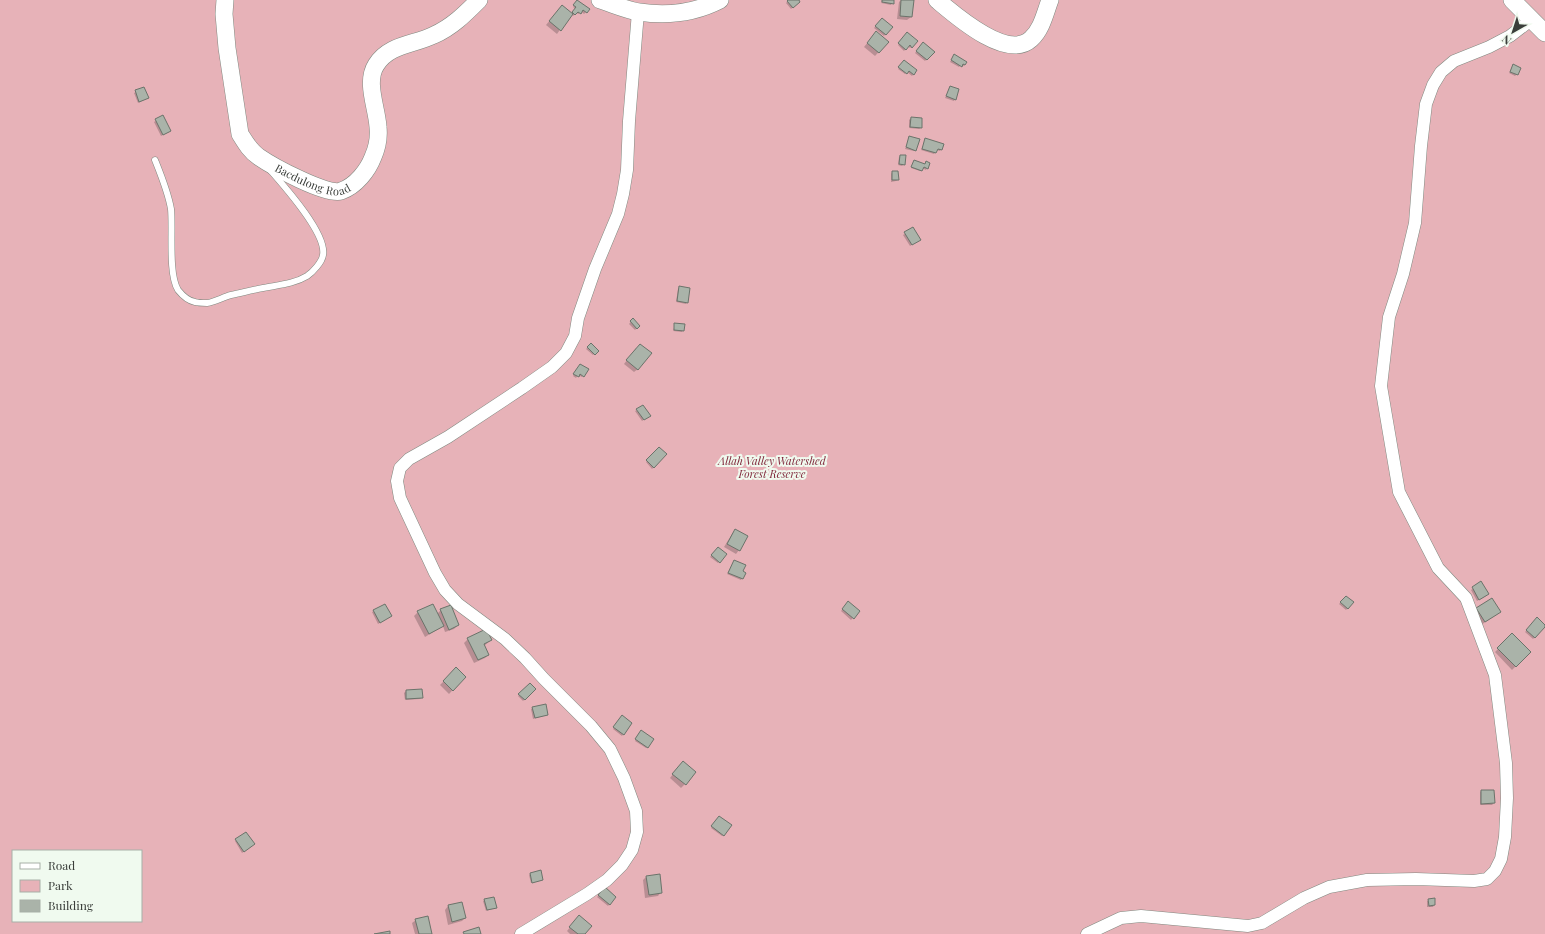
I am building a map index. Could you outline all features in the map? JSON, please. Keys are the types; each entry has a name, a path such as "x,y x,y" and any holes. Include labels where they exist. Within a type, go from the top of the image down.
{"street":[{"name":"Bacdulong Road","path":"225,0 224,14 227,48 240,134 246,145 258,156 312,185 331,191 340,192 351,186 365,172 374,156 378,142 378,128 372,81 375,66 383,56 394,49 433,36 448,28 479,0"},
{"path":"600,0 638,12 678,13 707,7 720,0"},
{"path":"937,0 961,20 989,37 1005,44 1020,45 1031,39 1039,29 1050,0"},
{"path":"1512,0 1545,32"},
{"path":"521,934 608,880 622,865 632,850 637,832 636,811 624,778 610,749 591,726 505,639 458,604 445,590 435,573 400,498 397,481 400,468 409,459 448,437 552,367 566,353 575,336 578,318 595,269 618,214 623,194 627,170 629,121 638,12"},
{"path":"1087,934 1121,918 1141,916 1248,926 1262,923 1304,898 1329,887 1368,880 1416,879 1450,882 1474,881 1487,879 1495,872 1501,859 1505,837 1507,798 1506,764 1495,675 1466,598 1438,568 1399,492 1381,386 1389,317 1403,274 1415,223 1426,104 1433,85 1441,72 1454,61 1489,47 1510,36 1531,20"}],"lane":[{"path":"155,160 164,181 170,207 172,270 178,290 184,297 194,302 208,303 228,296 286,284 308,276 318,265 323,255 323,246 317,230 286,187 258,156"}],"green space":[{"name":"Allah Valley Watershed Forest Reserve","path":"0,0 1545,0 1545,934 0,934"}],"building":[{"path":"577,0 590,9 587,13 583,10 581,14 578,12 575,15 572,12 576,7 573,5"},
{"path":"799,0 800,2 793,8 787,1"},
{"path":"882,0 894,0 894,4 882,2"},
{"path":"901,0 914,0 912,17 900,16"},
{"path":"562,5 573,14 561,31 549,21"},
{"path":"882,18 893,27 886,35 875,26"},
{"path":"876,31 889,42 879,53 867,43"},
{"path":"907,32 918,41 912,48 910,45 906,50 898,43"},
{"path":"923,42 935,52 927,60 916,51"},
{"path":"954,54 967,62 965,65 963,64 962,67 951,60"},
{"path":"904,60 917,70 914,75 909,71 907,74 898,67"},
{"path":"1513,64 1521,68 1518,75 1510,72"},
{"path":"950,86 959,89 956,100 946,96"},
{"path":"144,87 149,98 139,102 135,90"},
{"path":"163,115 171,131 163,135 155,119"},
{"path":"911,117 922,118 922,128 910,127"},
{"path":"909,136 920,139 916,151 906,147"},
{"path":"925,138 944,144 942,150 938,149 936,153 922,149"},
{"path":"900,155 906,155 905,165 899,164"},
{"path":"914,160 925,164 926,161 930,163 928,169 924,167 922,171 911,167"},
{"path":"892,171 898,171 899,180 892,180"},
{"path":"913,227 921,240 912,245 904,232"},
{"path":"679,286 690,288 688,303 677,301"},
{"path":"633,318 640,326 637,329 630,321"},
{"path":"674,323 685,324 684,331 674,330"},
{"path":"591,343 599,351 595,355 587,347"},
{"path":"640,344 652,353 638,370 626,360"},
{"path":"580,364 589,369 584,377 580,374 579,377 573,374"},
{"path":"643,405 651,416 644,420 636,409"},
{"path":"659,447 667,454 654,468 646,460"},
{"path":"735,529 748,536 740,551 727,544"},
{"path":"718,547 727,554 720,563 711,555"},
{"path":"734,560 746,565 743,571 746,573 743,579 728,573"},
{"path":"1481,581 1489,594 1479,600 1472,587"},
{"path":"1346,596 1354,602 1348,609 1340,602"},
{"path":"1492,598 1501,612 1485,622 1476,608"},
{"path":"848,601 860,611 854,619 842,609"},
{"path":"385,604 392,616 380,623 373,610"},
{"path":"433,604 444,626 429,634 417,611"},
{"path":"451,605 459,625 449,630 440,609"},
{"path":"1537,617 1545,625 1545,627 1535,638 1526,630"},
{"path":"486,629 492,640 484,644 489,655 478,660 467,638"},
{"path":"1512,633 1531,652 1516,667 1497,648"},
{"path":"456,667 466,677 453,691 443,681"},
{"path":"530,683 536,689 525,700 518,694"},
{"path":"422,689 423,698 406,699 406,690"},
{"path":"546,704 548,715 535,718 532,707"},
{"path":"622,715 632,723 624,735 613,727"},
{"path":"641,730 654,739 648,748 635,739"},
{"path":"683,761 696,772 686,785 672,774"},
{"path":"1481,790 1494,790 1495,803 1481,804"},
{"path":"719,816 732,825 724,836 711,826"},
{"path":"246,832 255,844 244,852 235,839"},
{"path":"541,870 543,880 532,883 530,873"},
{"path":"660,874 662,893 649,895 646,876"},
{"path":"605,887 616,897 610,905 598,895"},
{"path":"494,897 497,908 487,910 484,899"},
{"path":"1435,898 1435,905 1429,906 1428,899"},
{"path":"462,902 466,918 452,922 448,905"},
{"path":"579,915 592,926 585,934 578,934 569,927"},
{"path":"428,916 432,934 419,934 415,919"},
{"path":"479,927 481,934 464,934 463,932"},
{"path":"390,931 390,934 374,934"}]}
